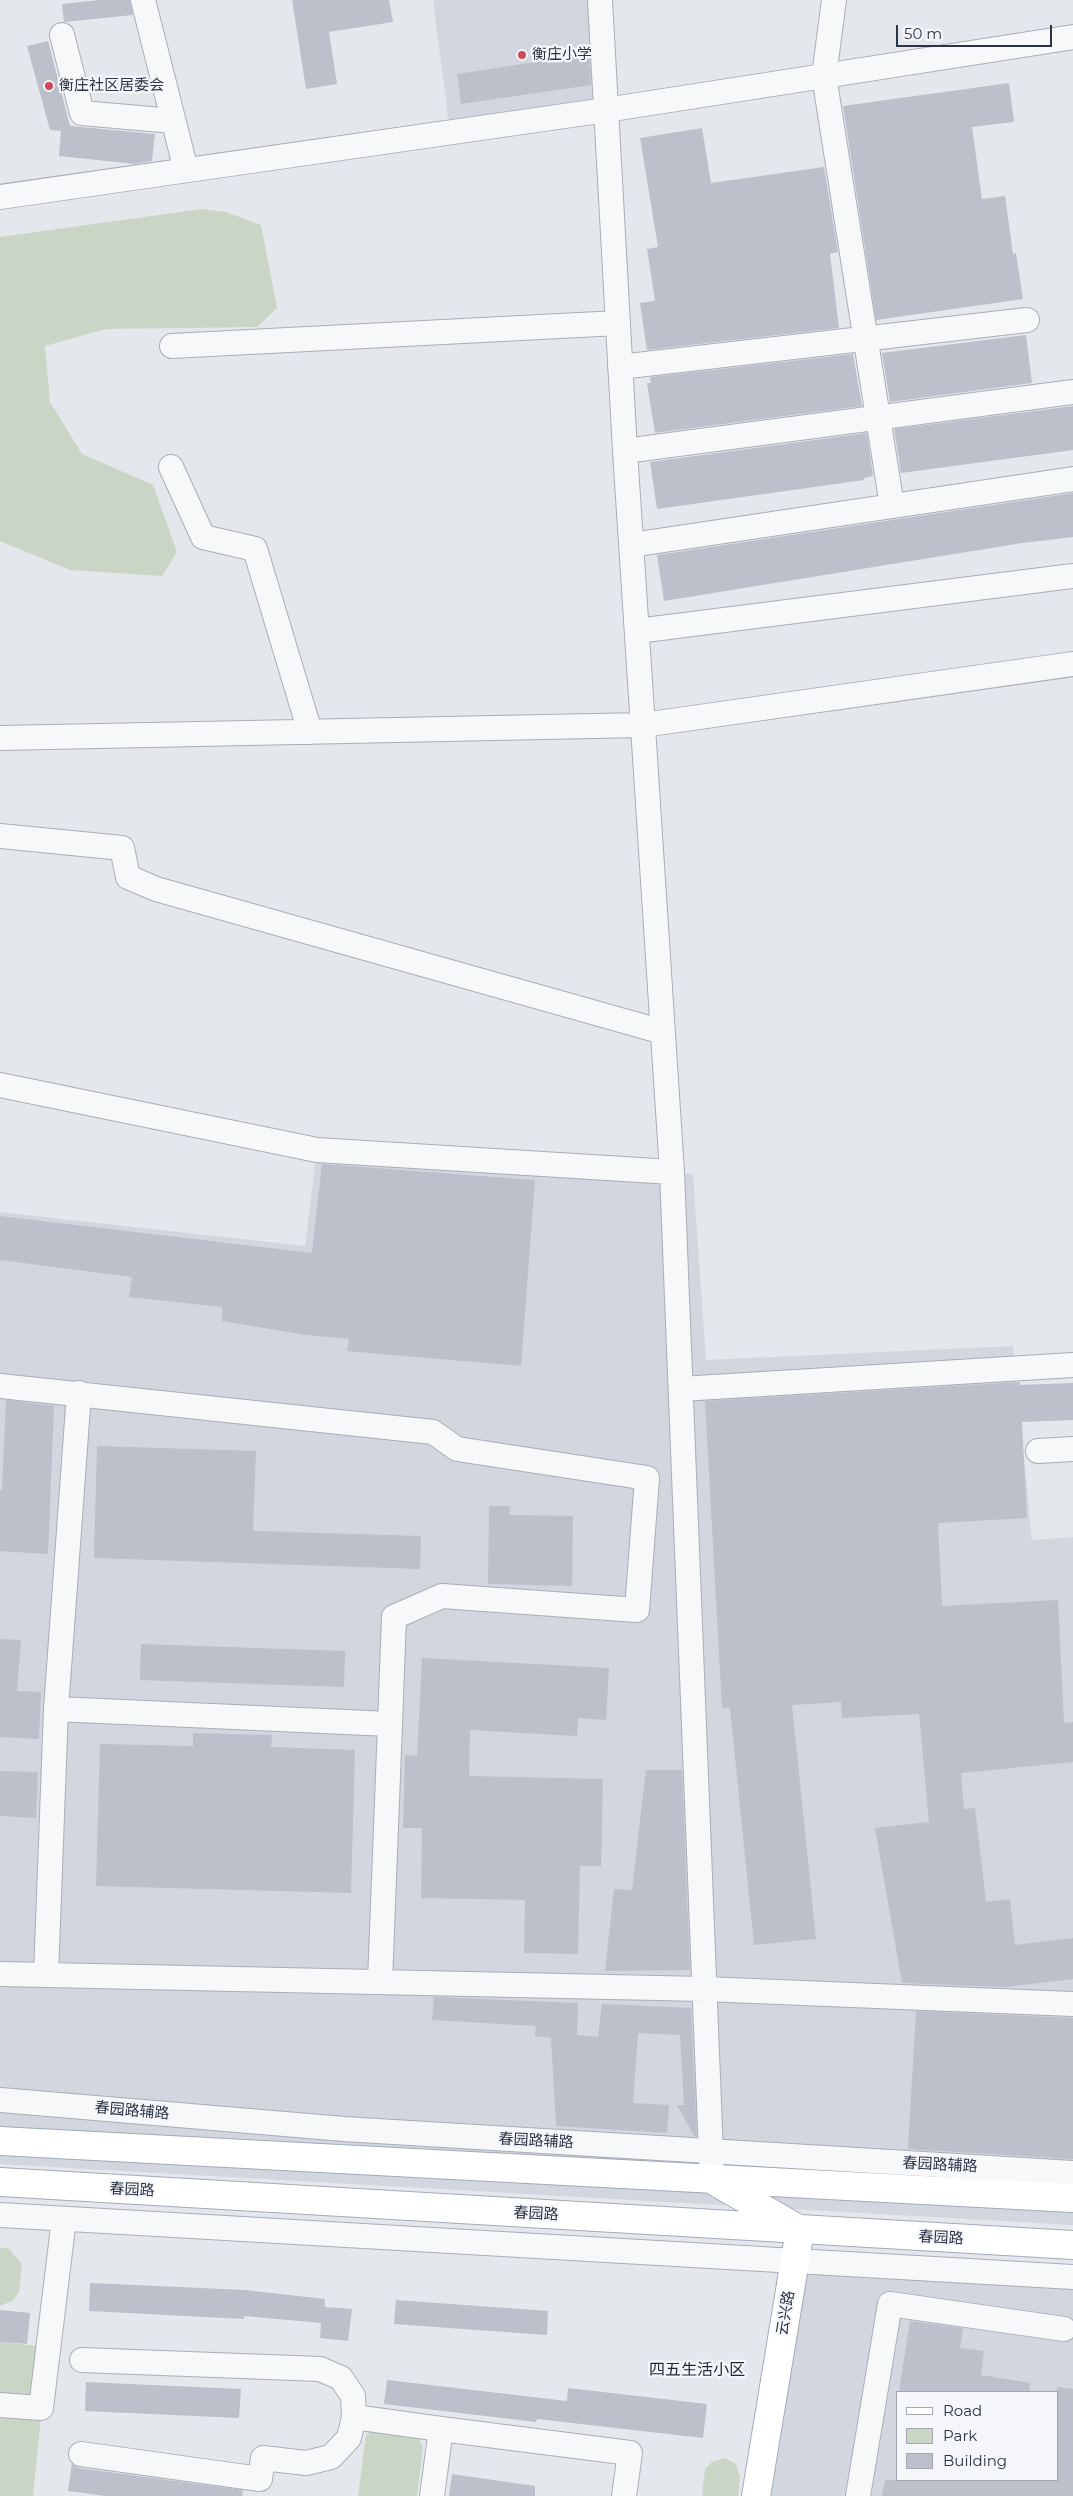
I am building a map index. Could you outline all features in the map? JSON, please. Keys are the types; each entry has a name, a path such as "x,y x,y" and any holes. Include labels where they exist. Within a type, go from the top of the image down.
{"main road":[{"path":"0,2141 1073,2198"},
{"path":"712,2179 800,2230"},
{"name":"春园路","path":"0,2182 1073,2245"},
{"name":"云兴路","path":"756,2496 800,2230"}],"street":[{"path":"143,0 186,170"},
{"path":"600,0 625,451 672,1172 712,2179"},
{"path":"834,0 824,76 892,506"},
{"path":"62,35 82,113 173,121"},
{"path":"0,197 606,110 1073,37"},
{"path":"620,367 865,337 1027,320"},
{"path":"172,346 618,322"},
{"path":"625,451 1073,392"},
{"path":"171,468 203,538 255,549 310,732"},
{"path":"631,546 1073,479"},
{"path":"637,631 1073,576"},
{"path":"0,738 643,725 1073,664"},
{"path":"0,836 122,848 128,876 156,889 663,1032"},
{"path":"0,1085 317,1150 672,1172"},
{"path":"681,1388 1073,1365"},
{"path":"0,1386 433,1432 457,1449 648,1478 637,1610 442,1596 394,1617 380,1982"},
{"path":"46,1975 56,1710 79,1393"},
{"path":"1038,1451 1073,1449"},
{"path":"56,1710 390,1724"},
{"path":"0,1974 704,1989 1073,2004"},
{"name":"春园路辅路","path":"0,2100 344,2129 1073,2173"},
{"path":"0,2215 1073,2277"},
{"path":"0,2404 41,2408 64,2218"},
{"path":"858,2496 890,2304 1064,2329"},
{"path":"81,2454 260,2479 263,2458 306,2463 331,2457 349,2438 354,2417 353,2396 341,2378 320,2369 82,2360"},
{"path":"354,2417 630,2453 624,2496"},
{"path":"432,2496 441,2429"}],"shaded area":[{"name":"衡庄小学","path":"433,0 600,0 606,110 450,132"},
{"path":"317,1150 693,1174 706,1360 1013,1346 1032,1540 1073,1537 1073,2225 0,2164 0,1212 305,1246"},
{"path":"794,2262 1073,2280 1073,2496 756,2496"}],"green space":[{"path":"202,209 226,212 261,225 277,308 257,327 106,329 45,346 50,402 82,454 153,485 177,552 162,576 70,570 0,541 0,237"},
{"path":"0,2248 8,2248 22,2264 19,2292 12,2301 0,2306"},
{"path":"0,2342 48,2347 33,2496 0,2496"},
{"path":"375,2428 416,2433 423,2447 417,2496 358,2496 366,2435"},
{"path":"725,2458 736,2464 740,2477 738,2496 702,2496 705,2469 712,2462"}],"building":[{"path":"100,0 130,0 133,15 64,22 62,4"},
{"path":"292,0 389,0 393,22 329,32 337,84 306,89"},
{"name":"衡庄社区居委会","path":"48,41 70,126 155,134 152,161 134,164 59,156 61,131 50,130 27,46"},
{"path":"589,54 591,85 461,104 457,74"},
{"path":"1009,83 1014,122 972,127 982,199 1005,196 1013,254 1016,253 1023,299 876,320 843,106"},
{"path":"702,128 711,183 824,167 838,252 830,254 839,328 647,350 640,303 655,301 647,249 658,247 640,138"},
{"path":"1026,335 1032,383 890,402 882,353"},
{"path":"853,354 862,406 655,433 647,383 651,383 650,377"},
{"path":"1073,406 1073,450 901,473 894,429"},
{"path":"867,433 873,476 864,478 864,480 657,509 650,462"},
{"path":"1073,493 1073,537 1022,543 664,601 657,555"},
{"path":"322,1164 535,1180 521,1366 347,1351 349,1339 306,1335 222,1321 222,1307 129,1297 132,1277 0,1260 0,1216 312,1253"},
{"path":"1020,1382 1020,1385 1073,1383 1073,1420 1022,1422 1027,1518 938,1523 942,1606 1058,1600 1064,1723 1073,1722 1073,1762 961,1773 964,1809 975,1808 986,1902 1010,1899 1015,1945 1073,1938 1073,1979 1005,1987 902,1983 875,1828 929,1822 919,1714 842,1718 841,1702 792,1705 816,1939 754,1945 730,1708 722,1708 705,1401"},
{"path":"6,1400 54,1406 48,1554 0,1551 0,1490 2,1490"},
{"path":"97,1446 256,1451 253,1531 421,1536 420,1569 94,1558"},
{"path":"489,1506 510,1506 509,1515 573,1516 572,1586 488,1584"},
{"path":"0,1639 21,1640 17,1691 41,1692 39,1739 0,1737"},
{"path":"141,1644 345,1651 344,1687 140,1680"},
{"path":"422,1658 609,1668 606,1720 578,1718 577,1736 470,1730 469,1776 603,1779 601,1866 580,1866 578,1954 524,1953 525,1900 421,1898 422,1828 403,1828 405,1755 417,1756"},
{"path":"193,1733 272,1735 271,1747 355,1750 351,1893 96,1886 100,1744 193,1746"},
{"path":"646,1770 682,1770 690,1970 605,1971 614,1889 632,1890"},
{"path":"0,1771 38,1772 36,1818 0,1816"},
{"path":"434,1997 578,2003 577,2035 598,2037 602,2004 691,2008 697,2136 694,2136 677,2105 684,2105 680,2035 638,2033 633,2103 669,2105 667,2133 556,2126 551,2038 535,2036 536,2026 432,2020"},
{"path":"916,2011 1073,2018 1073,2159 908,2149"},
{"path":"90,2283 245,2290 325,2299 325,2307 352,2309 348,2341 320,2338 321,2323 244,2316 244,2319 89,2311"},
{"path":"396,2300 548,2311 547,2335 394,2324"},
{"path":"0,2310 30,2313 27,2344 0,2342"},
{"path":"910,2321 963,2328 960,2348 984,2351 981,2375 1030,2383 1029,2391 899,2391"},
{"path":"387,2380 567,2401 568,2388 707,2404 703,2438 537,2419 536,2422 384,2404"},
{"path":"86,2382 241,2389 239,2418 85,2411"},
{"path":"1057,2387 1073,2389 1073,2496 882,2496 885,2480 1058,2481"},
{"path":"72,2464 79,2468 243,2490 242,2496 106,2496 68,2491"},
{"path":"452,2474 535,2486 535,2496 449,2496"}],"place":[{"name":"衡庄小学","path":"522,55"},
{"name":"衡庄社区居委会","path":"49,86"}],"district":[{"name":"四五生活小区","path":"697,2370"}]}
